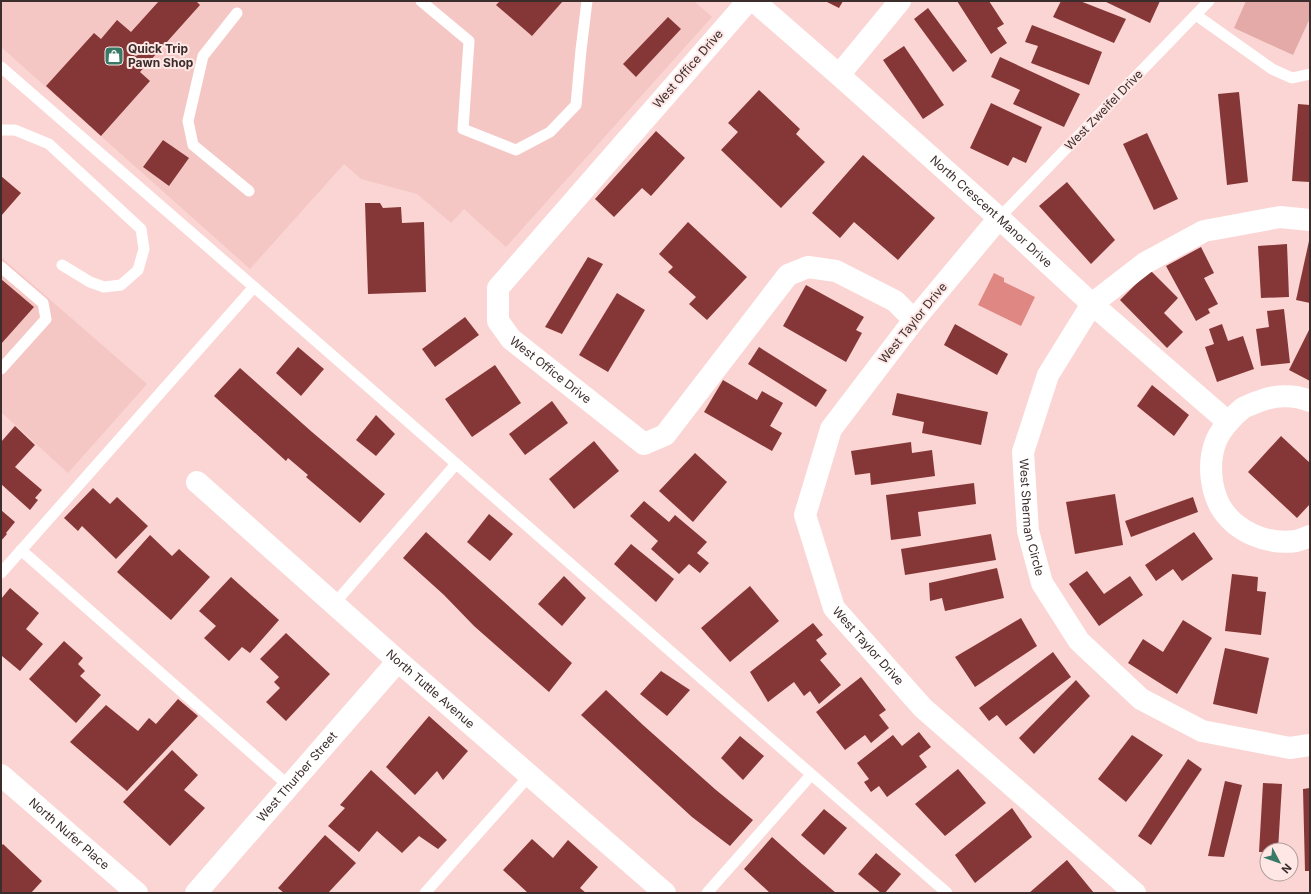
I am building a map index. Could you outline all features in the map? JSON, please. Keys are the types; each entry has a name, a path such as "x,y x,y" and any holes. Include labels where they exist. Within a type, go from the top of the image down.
{"street":[{"name":"West Office Drive","path":"748,1 498,288 498,321 511,339 644,444 665,435 788,275 808,267 836,271 895,301 914,320"},
{"name":"North Crescent Manor Drive","path":"754,1 999,218 1092,304 1228,422"},
{"path":"839,75 900,1"},
{"name":"West Sherman Circle","path":"1310,220 1280,217 1204,231 1145,263 1092,304 1048,375 1023,452 1028,531 1042,583 1079,641 1141,699 1202,731 1290,748 1310,745"},
{"name":"West Taylor Drive","path":"999,218 914,320 831,429 805,515 834,608 923,708 1135,893"},
{"path":"1310,401 1284,396 1263,399 1244,408 1228,422 1216,441 1211,463 1212,485 1220,506 1234,523 1253,535 1274,541 1296,541 1310,536"},
{"name":"North Tuttle Avenue","path":"198,482 659,891"},
{"name":"West Thurber Street","path":"196,893 398,661"},
{"name":"North Nufer Place","path":"1,775 137,893"}],"lane":[{"path":"421,1 469,41 463,129 516,150 550,132 576,105 587,1"},
{"name":"West Zweifel Drive","path":"999,218 1209,1"},
{"path":"237,13 204,56 188,121 193,145 249,191"},
{"path":"1196,15 1272,69 1292,78 1310,74"},
{"path":"1,67 947,893"},
{"path":"1,130 15,130 50,144 141,229 144,249 138,270 121,285 104,287 90,282 62,265"},
{"path":"1,267 43,303 46,319 1,369"},
{"path":"1,573 254,287"},
{"path":"334,604 456,464"},
{"path":"21,550 289,786"},
{"path":"707,893 811,774"},
{"path":"425,893 530,776"}],"shaded area":[{"path":"1,1 694,1 712,17 506,247 464,209 451,223 417,194 361,179 344,164 250,269 1,47"},
{"path":"1246,1 1310,1 1310,18 1293,55 1234,28"},
{"path":"1,257 147,384 68,473 1,412"},
{"path":"994,273 1004,278 1004,282 1035,297 1021,326 978,305"}],"building":[{"name":"Quick Trip Pawn Shop","path":"159,1 196,1 200,5 140,72 150,81 101,136 46,86 94,33 101,39 117,20 131,32"},
{"path":"500,1 563,1 532,36 496,5"},
{"path":"825,1 843,1 839,8"},
{"path":"957,1 989,1 1004,24 997,28 1007,43 991,54"},
{"path":"1061,1 1080,1 1126,19 1114,43 1053,17"},
{"path":"1104,1 1160,1 1150,23"},
{"path":"928,8 967,61 953,72 914,19"},
{"path":"668,17 681,29 636,77 623,64"},
{"path":"1032,25 1102,52 1089,85 1031,63 1038,46 1025,42"},
{"path":"904,46 944,105 923,119 883,60"},
{"path":"1000,57 1080,94 1064,127 1013,104 1020,90 991,77"},
{"path":"759,90 800,129 796,134 825,162 781,208 721,150 738,132 728,123"},
{"path":"1239,92 1248,182 1227,185 1218,94"},
{"path":"991,103 1042,127 1026,163 1013,157 1008,166 970,148"},
{"path":"1298,104 1310,105 1310,182 1292,181"},
{"path":"656,131 685,158 651,196 642,188 614,217 595,199"},
{"path":"1147,133 1178,199 1154,210 1123,144"},
{"path":"163,140 189,158 169,186 143,167"},
{"path":"863,155 935,218 898,260 854,222 840,238 812,213"},
{"path":"1,176 21,193 1,216"},
{"path":"1067,182 1115,240 1091,264 1039,206"},
{"path":"365,203 380,203 383,208 401,207 402,223 424,222 426,292 368,294"},
{"path":"688,222 747,277 707,320 689,304 696,297 668,272 673,267 659,254"},
{"path":"1310,241 1310,303 1296,300"},
{"path":"1287,244 1289,297 1261,298 1258,246"},
{"path":"1201,247 1214,273 1204,278 1218,304 1208,309 1210,313 1196,321 1166,266"},
{"path":"588,257 603,264 562,334 545,327"},
{"path":"1150,270 1178,298 1164,313 1183,332 1167,348 1120,300"},
{"path":"1,279 34,307 1,344"},
{"path":"806,285 864,317 856,330 862,333 846,362 783,326"},
{"path":"617,293 645,310 608,372 579,355"},
{"path":"1284,309 1290,363 1261,366 1256,329 1269,327 1267,311"},
{"path":"465,317 479,335 435,367 422,349"},
{"path":"955,324 1008,354 997,375 944,345"},
{"path":"1222,324 1228,341 1243,336 1254,369 1217,382 1205,347 1214,344 1209,329"},
{"path":"1310,328 1310,381 1289,370"},
{"path":"298,347 324,369 301,396 276,373"},
{"path":"759,347 827,390 816,407 748,364"},
{"path":"495,365 521,403 472,437 445,399"},
{"path":"240,368 385,494 360,523 306,477 308,475 288,458 286,461 214,396"},
{"path":"723,380 757,400 762,391 783,403 770,426 782,433 772,451 704,412"},
{"path":"1152,385 1189,415 1174,436 1137,406"},
{"path":"897,393 988,412 981,445 922,433 924,422 892,415"},
{"path":"552,401 568,423 525,455 509,434"},
{"path":"376,415 395,434 376,456 356,440"},
{"path":"15,426 35,445 15,467 42,490 35,498 38,500 30,510 1,484 1,442"},
{"path":"1281,436 1310,463 1310,504 1297,518 1248,472"},
{"path":"594,441 619,471 574,509 549,479"},
{"path":"911,442 912,453 932,450 935,476 871,485 870,473 855,475 851,451"},
{"path":"695,453 727,482 693,522 659,491"},
{"path":"974,483 976,504 918,512 921,536 891,540 886,495"},
{"path":"93,488 110,504 117,497 148,526 116,559 82,526 78,531 64,518"},
{"path":"1115,494 1123,545 1075,554 1066,502"},
{"path":"1193,497 1198,512 1131,537 1125,521"},
{"path":"644,501 669,522 675,515 707,542 697,553 709,563 700,573 689,564 679,574 651,549 658,541 630,516"},
{"path":"1,510 15,522 1,541"},
{"path":"489,514 513,534 490,561 467,542"},
{"path":"426,532 572,663 549,692 474,626 444,595 403,558"},
{"path":"1194,532 1213,559 1182,581 1173,569 1156,581 1145,565"},
{"path":"991,534 996,560 905,575 901,549"},
{"path":"150,535 172,556 179,549 210,577 171,620 117,572"},
{"path":"631,544 674,579 656,602 614,564"},
{"path":"997,568 1004,598 945,611 942,598 930,601 929,583"},
{"path":"1087,571 1104,594 1130,576 1143,595 1099,626 1069,584"},
{"path":"1232,574 1258,577 1257,591 1266,592 1261,635 1225,631"},
{"path":"564,576 586,598 562,626 538,604"},
{"path":"231,577 279,620 250,653 242,647 229,661 204,638 216,626 199,611"},
{"path":"750,586 779,621 730,662 701,628"},
{"path":"10,588 39,613 26,629 43,644 20,671 2,656 1,658 1,599"},
{"path":"1021,618 1037,646 975,687 955,657"},
{"path":"1183,620 1212,638 1177,694 1128,663 1143,639 1163,652"},
{"path":"813,623 823,635 816,640 827,654 820,660 841,685 819,704 810,691 804,696 794,682 768,702 750,672"},
{"path":"286,633 330,674 286,721 266,702 280,688 274,682 279,677 260,659"},
{"path":"64,641 83,658 78,664 85,671 80,676 101,695 76,723 29,679"},
{"path":"1225,648 1269,658 1257,714 1213,704"},
{"path":"1053,652 1071,677 1006,726 997,715 989,721 979,708"},
{"path":"661,671 690,690 667,716 640,694"},
{"path":"861,677 886,710 879,715 889,728 871,743 865,735 845,750 816,712"},
{"path":"1076,680 1090,696 1034,754 1019,738"},
{"path":"606,690 716,790 753,820 730,846 692,817 581,715"},
{"path":"178,699 198,716 127,791 70,742 106,705 138,731 149,718 156,724"},
{"path":"429,716 468,751 443,780 437,771 415,795 386,767"},
{"path":"919,732 931,747 919,756 927,767 887,797 879,786 871,792 864,782 869,779 857,763 893,735 902,746"},
{"path":"1132,735 1163,755 1126,802 1098,779"},
{"path":"740,736 764,756 743,780 721,758"},
{"path":"172,750 198,775 184,790 205,808 170,846 123,802"},
{"path":"1188,759 1202,769 1151,845 1138,836"},
{"path":"958,769 986,803 945,836 915,804"},
{"path":"371,770 447,840 438,849 419,836 402,853 377,831 359,852 328,826 345,808 340,805"},
{"path":"1225,781 1242,785 1224,857 1208,856"},
{"path":"1263,783 1282,784 1278,842 1260,842"},
{"path":"1310,788 1310,871 1305,871 1303,789"},
{"path":"1012,808 1032,837 975,883 955,855"},
{"path":"824,809 847,828 824,855 801,835"},
{"path":"325,835 356,863 328,893 284,893 278,888"},
{"path":"772,837 836,893 770,893 744,869"},
{"path":"532,839 553,858 568,840 598,867 580,888 586,893 528,893 503,870"},
{"path":"3,844 42,881 31,893 1,893 1,846"},
{"path":"876,853 901,874 885,893 881,893 858,874"},
{"path":"1067,860 1094,893 1029,893"}],"place":[{"name":"Quick Trip Pawn Shop","path":"114,56"}]}
